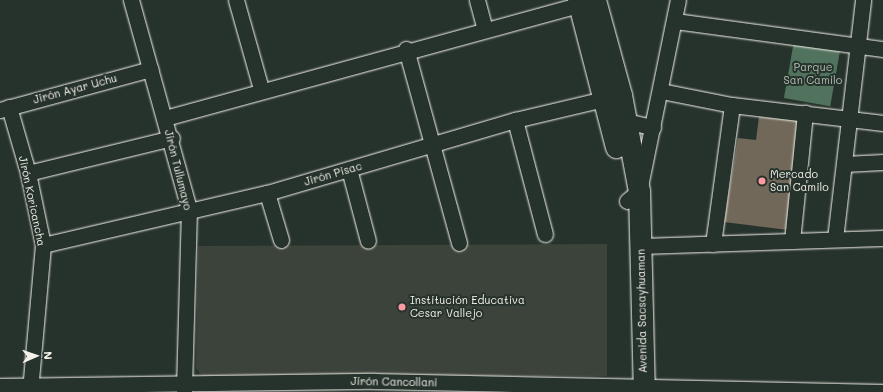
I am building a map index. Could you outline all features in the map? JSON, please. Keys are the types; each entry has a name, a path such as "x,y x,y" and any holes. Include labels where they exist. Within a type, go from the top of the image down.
{"street":[{"name":"Jirón Tullumayo","path":"131,0 164,118 172,138 189,210 184,387"},
{"path":"236,0 261,90"},
{"path":"477,0 485,28"},
{"path":"633,196 653,127 678,0"},
{"path":"835,239 863,0"},
{"path":"164,118 406,49 588,1 618,119 640,238 713,244 792,240 883,238"},
{"path":"675,21 883,49"},
{"path":"406,49 459,243"},
{"name":"Jirón Ayar Uchu","path":"4,109 151,69"},
{"path":"661,91 732,105 883,123"},
{"name":"Jirón Pisac","path":"43,245 267,193 515,120 613,97"},
{"path":"713,244 732,105"},
{"name":"Jirón Koricancha","path":"4,109 28,173 43,245 30,389"},
{"path":"792,240 805,114"},
{"path":"618,119 653,127"},
{"path":"515,120 544,234"},
{"path":"28,173 172,138"},
{"path":"844,164 883,162"},
{"path":"350,169 368,241"},
{"path":"267,193 281,240"},
{"name":"Avenida Sacsayhuaman","path":"640,238 644,389"},
{"name":"Jirón Cancollani","path":"0,386 30,389 374,386 883,392"}],"shaded area":[{"name":"Institución Educativa Cesar Vallejo","path":"607,244 607,376 202,376 196,368 198,246"}],"green space":[{"name":"Parque San Camilo","path":"794,41 840,49 830,106 784,98"}],"building":[{"name":"Mercado San Camilo","path":"759,117 801,121 788,230 724,222 738,138 756,140"}],"place":[{"name":"Mercado San Camilo","path":"762,181"},
{"name":"Institución Educativa Cesar Vallejo","path":"402,307"}]}
